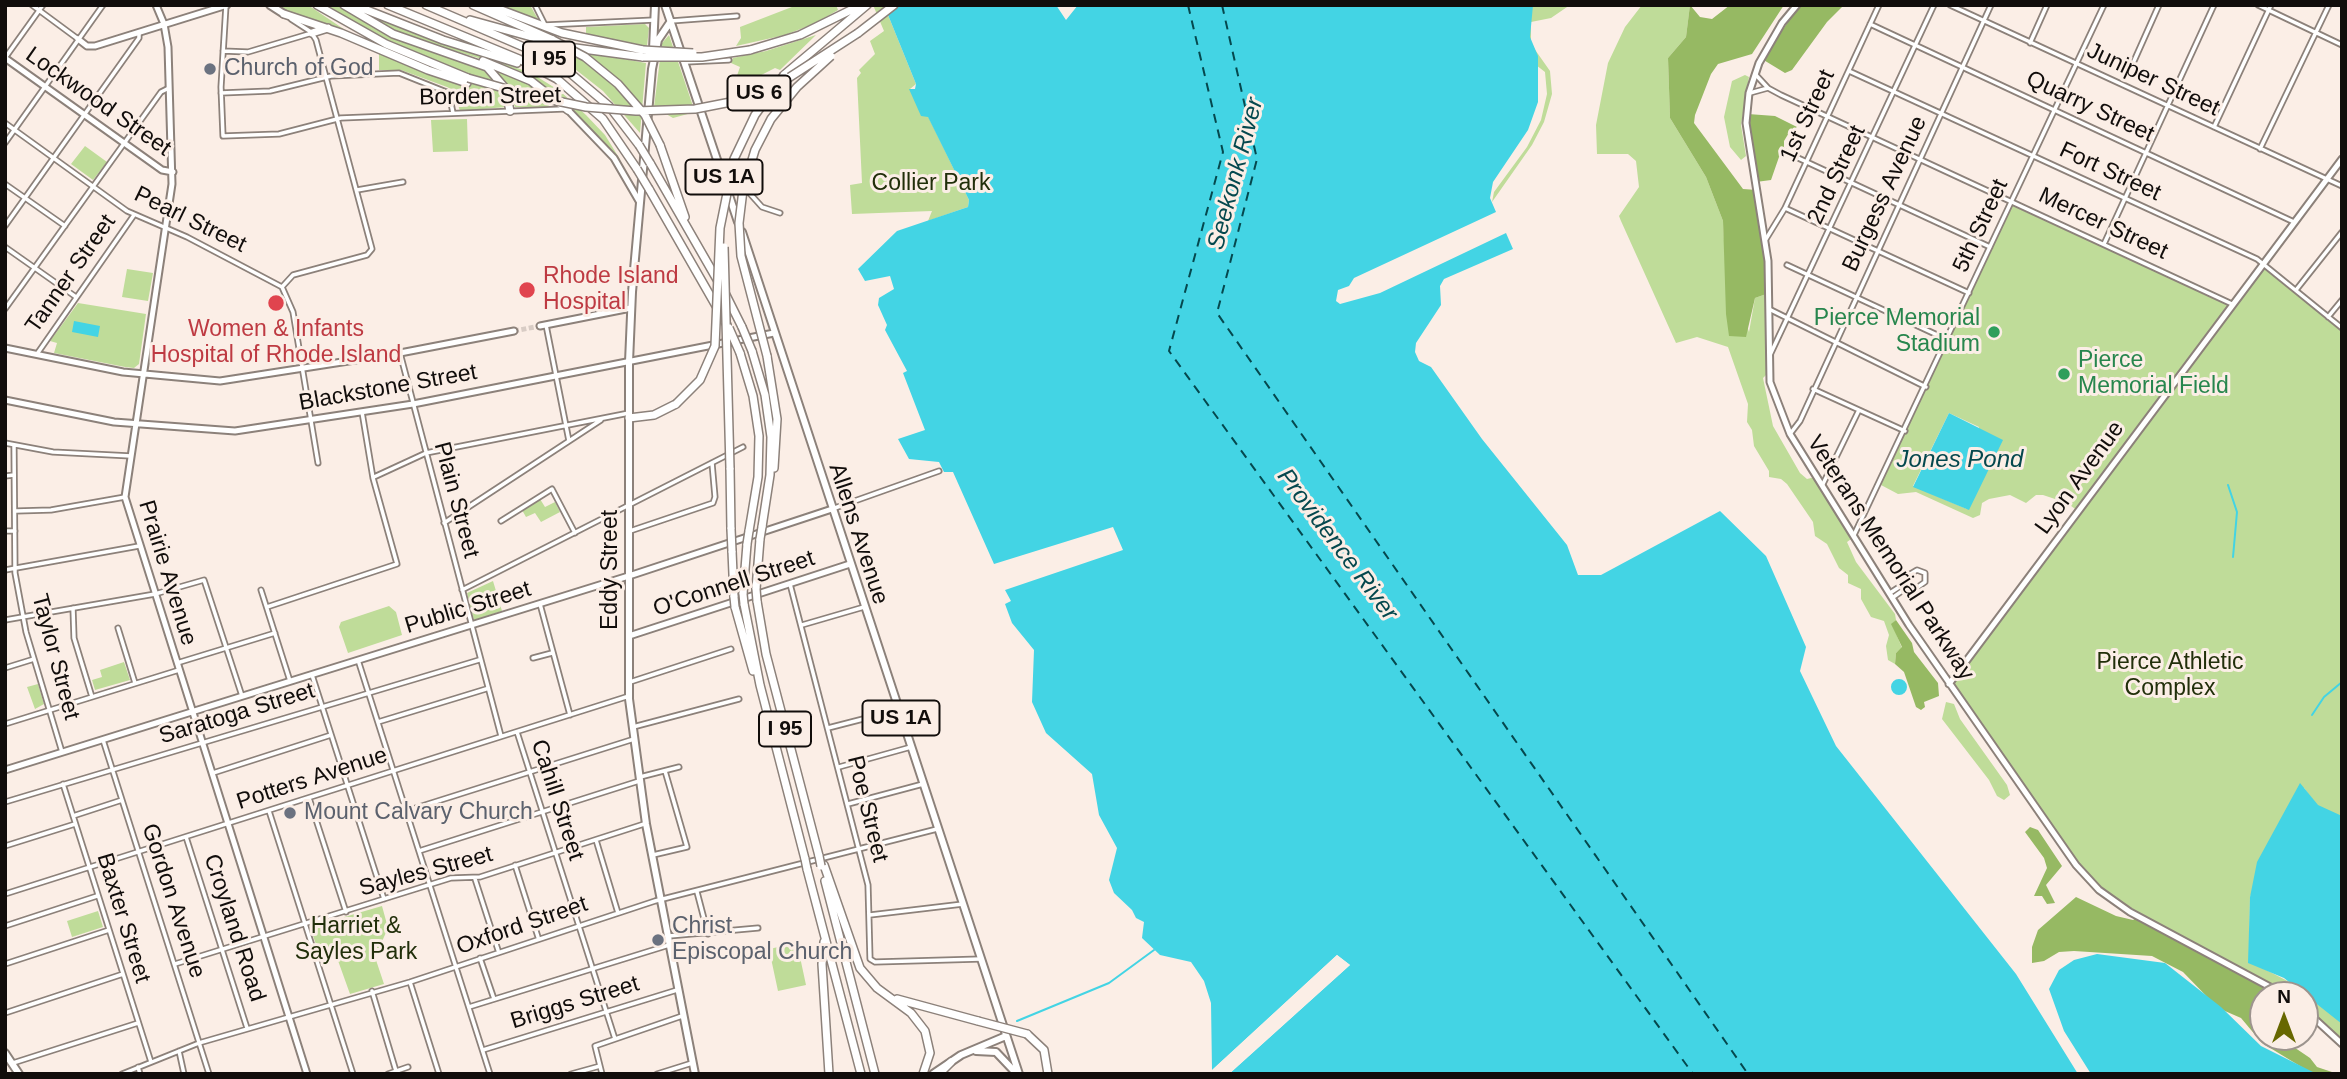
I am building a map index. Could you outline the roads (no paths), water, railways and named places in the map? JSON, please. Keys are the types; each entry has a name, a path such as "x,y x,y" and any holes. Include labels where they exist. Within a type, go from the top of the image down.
{"highway":[{"path":"317,5 386,44 468,80"},
{"path":"344,5 394,34 524,77 568,110"},
{"path":"354,5 550,75"},
{"name":"I 95","path":"388,5 550,75 597,112 620,140 729,328 753,396 759,436 758,477 747,544 744,604 760,685 861,1074"},
{"path":"473,5 584,39 643,53"},
{"path":"488,5 602,69 640,109 660,145 689,231"},
{"name":"US 6","path":"430,7 544,42 702,57 750,50 792,38 846,17 861,5"},
{"path":"629,416 654,415 676,404 700,380 715,346 724,208 730,174 744,136 759,108 784,75 846,17 867,5"},
{"path":"768,492 778,436 767,356 740,248 740,214 747,173 762,134 780,106 803,81 894,5"},
{"name":"I 95","path":"430,7 533,51 563,67 609,106 650,163 742,327 752,351 769,420 768,492 760,539 756,589 766,654 823,865 875,1074"},
{"path":"284,14 330,29 428,70 468,80"},
{"path":"312,33 330,29"},
{"name":"US 6","path":"468,80 569,104 628,110 711,106 776,86 858,33"},
{"path":"462,56 482,64 495,74 508,93 510,111"},
{"path":"724,208 734,597 745,651 760,685"},
{"path":"823,865 858,964 882,992 908,1009 925,1031 930,1053 923,1074"},
{"path":"824,934 822,964 828,1074"},
{"path":"882,992 906,1002 1027,1034 1044,1050 1048,1074"},
{"path":"939,1074 951,1062"}],"main road":[{"path":"270,5 284,14"},
{"name":"Eddy Street","path":"655,5 653,60 631,308 629,696 651,855 695,1074"},
{"name":"Allens Avenue","path":"665,6 687,62 1017,1074"},
{"name":"Eddy Street","path":"653,60 658,40 671,21"},
{"path":"933,1074 967,1052 1006,1036"},
{"path":"967,1052 996,1052 1017,1074"},
{"path":"8,1059 19,1074"}],"street":[{"path":"32,5 87,46 226,5 221,93 270,91 326,77 403,74 449,93 453,113"},
{"path":"5,58 43,5"},
{"path":"5,144 103,5"},
{"name":"Prairie Avenue","path":"156,5 164,24 168,47 173,172 125,497 307,1074"},
{"path":"535,5 545,25 654,20"},
{"name":"Veterans Memorial Parkway","path":"1797,5 1768,45 1755,74 1749,93 1746,122 1766,239 1768,358 1772,390 1790,434 1853,537 1949,684 2069,857 2099,890 2147,921 2260,981"},
{"name":"1st Street","path":"1766,239 1785,208 1879,5"},
{"name":"2nd Street","path":"1768,358 1810,275 1934,5"},
{"name":"Juniper Street","path":"1950,5 2342,186"},
{"name":"Burgess Avenue","path":"1790,434 1800,421 1991,5"},
{"path":"2030,44 2047,5"},
{"name":"5th Street","path":"1853,537 2104,5"},
{"path":"2134,61 2159,5"},
{"path":"2104,244 2214,5"},
{"path":"2258,5 2342,45"},
{"path":"2213,128 2271,5"},
{"path":"2260,149 2329,5"},
{"path":"284,14 312,33 357,190 371,253 293,275 282,287 293,312 317,463"},
{"path":"671,21 737,16"},
{"name":"Quarry Street","path":"1870,24 2294,222"},
{"path":"5,226 139,38 139,32"},
{"path":"223,51 248,52 312,33"},
{"name":"Lockwood Street","path":"5,58 162,170 173,172"},
{"path":"687,62 729,60"},
{"name":"Fort Street","path":"1849,71 2262,262 2342,328"},
{"name":"Mercer Street","path":"1755,74 1768,88 2232,304"},
{"path":"5,309 161,92 169,88"},
{"path":"1749,93 1768,88"},
{"name":"Borden Street","path":"221,93 223,136 279,134 337,119 568,110 614,158 640,202"},
{"name":"Pearl Street","path":"5,123 134,215 282,287"},
{"path":"1783,151 1990,247"},
{"name":"Lyon Avenue","path":"1949,684 2262,262 2342,159"},
{"path":"357,190 403,182"},
{"path":"5,184 65,226"},
{"path":"728,189 747,188 762,206 780,213"},
{"path":"1785,208 1969,293"},
{"name":"Tanner Street","path":"36,354 134,215"},
{"path":"2296,290 2342,232"},
{"path":"5,247 76,297"},
{"path":"1787,265 1948,340"},
{"path":"2329,317 2342,300"},
{"path":"569,442 543,325 631,308"},
{"path":"1769,309 1926,387"},
{"path":"5,348 143,374 220,381 400,353 514,331"},
{"name":"Blackstone Street","path":"5,400 136,424 234,431 413,404 774,333"},
{"name":"Plain Street","path":"400,353 486,689 501,736"},
{"path":"1813,388 1905,431"},
{"path":"1822,486 1859,410"},
{"path":"267,607 397,564 373,478 362,412"},
{"path":"373,478 426,453 629,416"},
{"path":"444,523 603,419"},
{"path":"5,443 53,452 131,456"},
{"name":"Taylor Street","path":"14,444 15,568 22,617 62,752"},
{"path":"462,590 743,447"},
{"path":"628,531 711,504 715,497 712,463"},
{"name":"Public Street","path":"5,770 628,577 939,471"},
{"path":"5,476 14,475"},
{"path":"501,521 552,489 575,533"},
{"path":"15,511 51,510 125,497"},
{"path":"5,531 15,531"},
{"path":"5,570 139,545"},
{"name":"O'Connell Street","path":"629,636 850,564"},
{"path":"5,620 155,594 204,580 242,696"},
{"path":"1891,596 1911,583"},
{"name":"Poe Street","path":"790,584 860,849 870,915 870,958 875,962 981,959"},
{"path":"261,590 290,681"},
{"path":"540,604 570,715"},
{"path":"801,626 864,607"},
{"path":"73,608 74,638 92,697"},
{"path":"118,628 135,684"},
{"path":"177,663 275,633"},
{"path":"629,682 731,649"},
{"path":"533,658 552,653"},
{"path":"5,668 34,659"},
{"path":"358,660 490,1074"},
{"name":"Saratoga Street","path":"5,802 479,660"},
{"path":"5,724 179,670"},
{"path":"312,675 384,900"},
{"path":"378,722 486,689"},
{"name":"Potters Avenue","path":"5,894 629,696"},
{"path":"632,727 739,699"},
{"path":"828,728 898,710"},
{"name":"Cahill Street","path":"517,732 615,1039"},
{"path":"212,774 331,736"},
{"path":"406,811 634,739"},
{"name":"Gordon Avenue","path":"103,740 209,1074"},
{"path":"838,767 911,747"},
{"path":"419,851 678,767"},
{"path":"651,855 687,847 666,771"},
{"name":"Baxter Street","path":"63,784 151,1062"},
{"path":"848,804 923,784"},
{"path":"309,798 346,912"},
{"path":"73,816 122,800"},
{"path":"269,811 353,1074"},
{"path":"5,846 75,824"},
{"name":"Sayles Street","path":"175,964 450,878 475,878 646,824"},
{"name":"Oxford Street","path":"122,1074 199,1043 410,982 498,950 660,900 938,829"},
{"name":"Croyland Road","path":"186,837 248,1029"},
{"path":"596,839 618,913"},
{"path":"515,865 538,937"},
{"path":"475,878 498,950"},
{"path":"698,892 708,934"},
{"path":"5,926 97,896"},
{"path":"870,915 963,904"},
{"path":"667,936 758,928"},
{"path":"5,964 109,930"},
{"path":"469,1007 669,945"},
{"path":"480,958 494,999"},
{"path":"5,1013 123,974"},
{"path":"410,982 439,1074"},
{"name":"Briggs Street","path":"482,1050 679,989"},
{"path":"372,991 396,1071"},
{"path":"603,1074 594,1046 684,1016"},
{"path":"8,1059 138,1023"},
{"path":"2319,1023 2342,1044"},
{"path":"179,1051 184,1074"},
{"path":"657,1074 693,1063"},
{"path":"571,1074 600,1066"},
{"path":"138,1067 140,1074"},
{"path":"388,1074 408,1067"}],"water":[{"path":"884,5 1056,5 1066,20 1078,5 1533,5 1530,37 1538,56 1538,102 1528,130 1493,182 1490,198 1496,212 1354,278 1349,286 1338,290 1336,301 1340,304 1380,293 1506,233 1513,249 1444,279 1440,286 1441,305 1416,343 1415,352 1419,361 1431,367 1482,439 1567,545 1578,575 1601,575 1720,511 1766,556 1806,647 1800,671 1836,746 2016,974 2078,1074 1229,1074 1350,965 1337,955 1212,1070 1211,1003 1204,981 1191,962 1160,955 1142,938 1144,922 1136,918 1132,910 1114,893 1109,880 1117,848 1099,815 1092,774 1046,733 1032,702 1034,650 1012,623 1005,604 1011,601 1005,590 1123,550 1113,527 994,564 953,472 944,472 939,462 909,459 898,439 925,430 903,373 907,371 885,330 887,325 878,305 879,298 894,289 890,276 865,281 858,269 897,231 968,207 969,200 928,117 921,116 909,89 915,89 916,84"},
{"path":"74,321 100,326 98,337 72,332"},
{"name":"Jones Pond","path":"1949,413 2003,440 1969,510 1913,487"},
{"path":"1896,679 1902,679 1907,687 1905,693 1896,695 1891,690 1891,684"},
{"path":"2300,783 2318,805 2342,816 2342,1024 2319,1006 2319,981 2288,981 2248,963 2250,897 2257,862"},
{"path":"2097,954 2165,963 2221,1007 2249,1034 2249,1051 2271,1051 2317,1074 2091,1074 2064,1031 2049,989 2059,970 2074,960"}],"waterway":[{"path":"2228,485 2237,512 2233,557"},
{"path":"2312,715 2324,697 2342,682"},
{"path":"1017,1021 1109,983 1154,950"}],"tunnel":[{"path":"514,331 540,326"}],"place":[{"name":"Church of God","path":"210,69"},
{"name":"Rhode Island Hospital","path":"527,290"},
{"name":"Women & Infants Hospital of Rhode Island","path":"276,303"},
{"name":"Pierce Memorial Stadium","path":"1994,332"},
{"name":"Pierce Memorial Field","path":"2064,374"},
{"name":"Mount Calvary Church","path":"290,813"},
{"name":"Christ Episcopal Church","path":"658,940"}],"water label":[{"name":"Seekonk River","path":"1236,174"},
{"name":"Providence River","path":"1337,545"}],"park label":[{"name":"Collier Park","path":"931,184"},
{"name":"Pierce Athletic Complex","path":"2170,676"},
{"name":"Harriet & Sayles Park","path":"356,940"}]}
